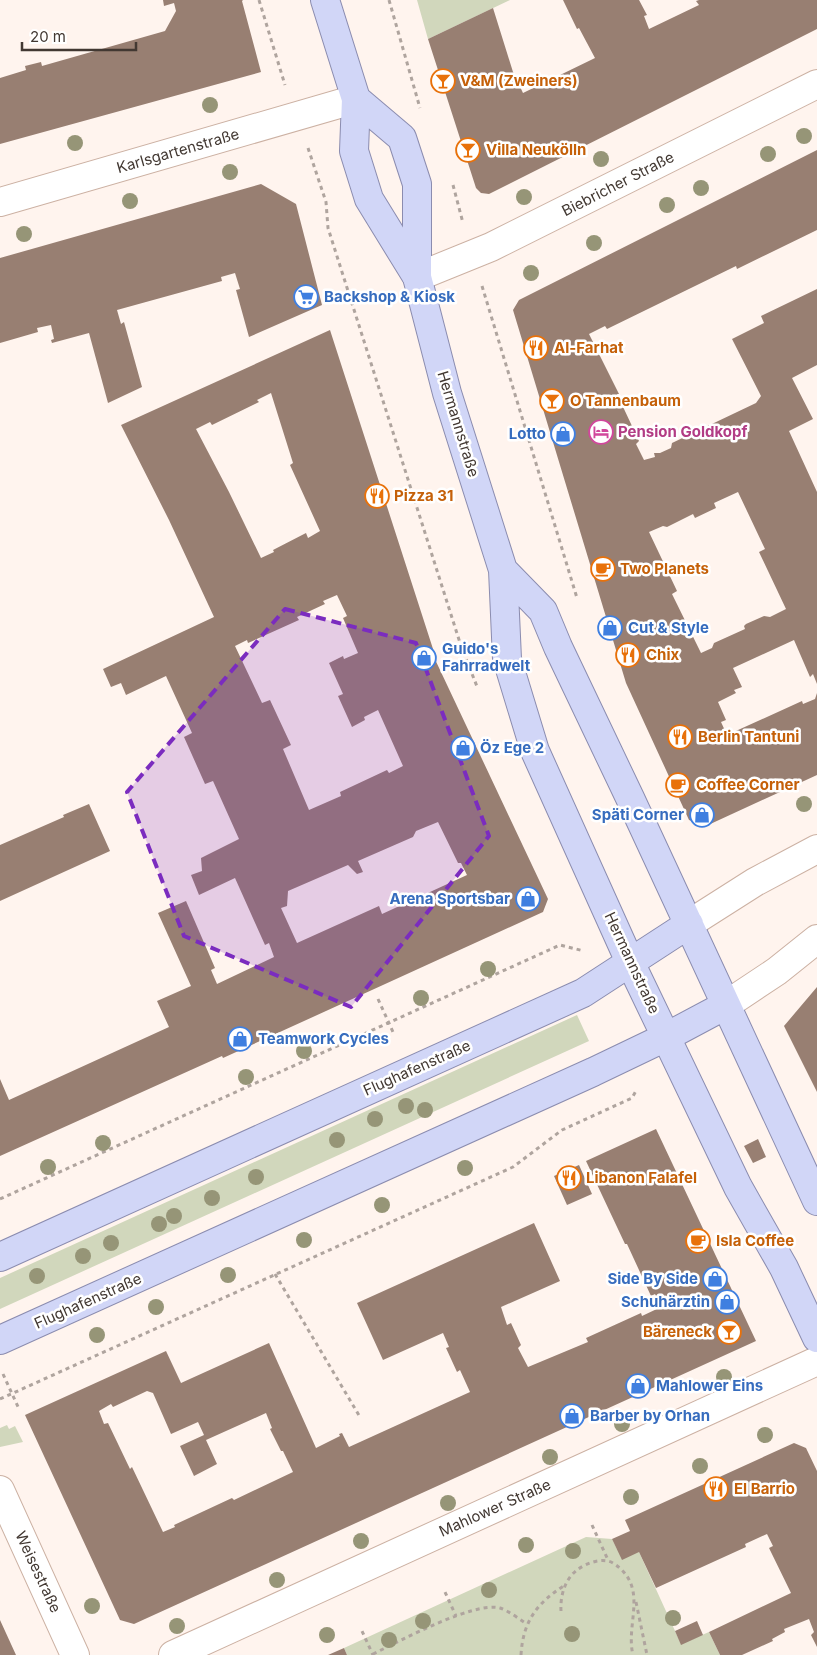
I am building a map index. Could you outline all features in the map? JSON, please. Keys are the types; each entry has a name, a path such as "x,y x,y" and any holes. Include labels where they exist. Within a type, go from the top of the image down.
{"main road":[{"name":"Hermannstraße","path":"325,0 356,99 354,151 369,199 416,277"},
{"name":"Hermannstraße","path":"356,99 402,138 416,184 416,277 447,393 503,570 507,659 535,751 630,962 738,1187 784,1268 817,1338"},
{"name":"Hermannstraße","path":"503,570 543,610 558,647 817,1201"},
{"name":"Flughafenstraße","path":"0,1257 582,993 689,924"},
{"name":"Flughafenstraße","path":"0,1340 666,1037 726,1005"}],"street":[{"name":"Biebricher Straße","path":"416,277 491,247 817,84"},
{"name":"Karlsgartenstraße","path":"0,202 356,99"},
{"name":"Flughafenstraße","path":"689,924 755,882 817,849"},
{"name":"Flughafenstraße","path":"726,1005 776,971 817,939"},
{"name":"Mahlower Straße","path":"173,1655 817,1361"},
{"name":"Weisestraße","path":"0,1490 75,1655"}],"path":[{"path":"259,0 285,84"},
{"path":"389,0 421,112"},
{"path":"314,164 326,202 328,228 460,646 479,692"},
{"path":"452,183 464,226"},
{"path":"488,306 577,599"},
{"path":"0,1200 560,945 630,962"},
{"path":"378,999 393,1032"},
{"path":"0,1399 512,1168 562,1130 632,1098 666,1037"},
{"path":"275,1274 360,1417"},
{"path":"3,1374 19,1409"},
{"path":"592,1525 608,1560 619,1567 628,1579 635,1596 647,1655"},
{"path":"521,1655 527,1624 536,1609 548,1596 565,1584 576,1570 591,1562 608,1560"},
{"path":"561,1611 565,1584"},
{"path":"445,1592 456,1616"},
{"path":"633,1655 631,1632 635,1616 635,1596"},
{"path":"362,1631 373,1654 474,1609 501,1608 527,1624"}],"highlighted area":[{"path":"285,609 416,643 489,836 351,1007 184,936 127,792"}],"green space":[{"path":"417,0 510,0 428,39"},
{"path":"577,1015 589,1041 0,1309 0,1278"},
{"path":"7,1425 9,1429 15,1426 23,1442 0,1447 0,1428"},
{"path":"586,1537 612,1539 617,1549 639,1552 681,1644 709,1632 720,1655 347,1655 344,1648"}],"building":[{"path":"163,0 243,0 261,72 0,144 0,78 26,70 25,66 41,62 42,66 165,31 176,11 174,3 164,6"},
{"path":"563,0 639,0 647,15 644,16 649,29 699,5 696,1 699,0 817,0 817,29 489,194 481,193 476,188 428,39 493,8 513,72 523,93 595,58 579,28 577,29"},
{"path":"817,150 817,230 737,269 736,266 607,329 605,326 589,334 619,394 617,394 639,441 636,444 644,460 655,457 654,453 660,453 671,448 672,443 756,403 761,396 732,339 764,323 761,316 817,289 817,365 792,378 813,419 789,431 817,492 817,684 813,674 810,677 794,640 733,668 742,687 734,690 736,693 718,702 726,720 721,722 727,735 802,701 803,704 815,699 817,693 817,775 706,826 689,820 626,683 513,310 519,300","holes":["738,492 765,549 759,552 786,609 770,617 764,616 746,624 744,626 745,629 714,643 712,648 701,653 672,594 677,591 649,532 663,526 667,527 693,514 695,518 716,508 714,503"]},
{"path":"261,184 296,204 322,305 249,337 236,290 240,289 235,273 221,277 222,281 117,310 121,324 124,322 142,387 108,403 89,333 52,343 51,340 54,339 51,325 37,328 38,332 0,343 0,258"},
{"path":"330,330 434,652 432,653 548,899 543,912 223,1058 222,1056 0,1156 0,1079 9,1100 169,1027 157,1001 191,986 158,913 186,901 215,968 211,970 217,984 274,957 269,943 265,945 235,878 199,895 191,875 202,871 201,858 239,839 213,781 205,784 184,737 192,733 166,676 126,695 121,683 111,687 103,669 214,617 169,520 121,425","holes":["271,393 293,463 290,465 320,531 308,538 306,533 261,558 196,429 210,422 212,425 259,402 257,400","337,595 347,616 343,618 358,653 344,659 343,656 329,663 343,694 338,696 352,727 365,720 364,717 378,710 403,766 389,773 387,770 340,792 341,796 309,810 283,749 291,745 270,700 262,703 235,646 247,640 248,643 299,620 297,617 325,604 323,601","438,822 458,863 461,863 467,875 382,914 379,906 297,943 281,908 287,906 288,891 348,865 357,874 363,872 358,861 413,837 416,831"]},
{"path":"89,804 110,851 0,901 0,845"},
{"path":"817,987 817,1092 784,1026"},
{"path":"656,1129 756,1341 134,1624 120,1620 25,1415 166,1351 181,1383 269,1343 316,1448 340,1436 339,1434 342,1433 349,1447 470,1392 460,1370 457,1372 446,1348 449,1347 443,1333 383,1360 357,1303 534,1223 560,1281 501,1307 507,1325 511,1323 521,1345 518,1348 528,1367 588,1342 586,1338 641,1313 642,1316 661,1307 655,1294 651,1296 586,1161","holes":["147,1391 153,1393 171,1434 198,1422 204,1435 180,1446 194,1476 217,1464 206,1440 266,1413 272,1428 270,1429 293,1472 234,1500 232,1498 163,1532 132,1467 130,1469 108,1423 104,1424 99,1411 111,1404 113,1407"]},
{"path":"758,1139 766,1157 753,1163 744,1146"},
{"path":"579,1165 592,1194 567,1205 554,1176"},
{"path":"794,1443 806,1448 817,1471 817,1647 811,1635 814,1632 809,1619 784,1629 785,1632 772,1639 773,1641 742,1655 720,1655 709,1632 791,1593 769,1548 773,1546 767,1534 745,1544 746,1547 656,1588 639,1552 622,1560 612,1539 630,1531 625,1520"},
{"path":"0,1620 16,1655 0,1655"},
{"path":"697,1621 703,1635 681,1645 675,1631"},
{"path":"344,1648 347,1655 328,1655"}],"place":[{"name":"V&M (Zweiners)","path":"443,81"},
{"name":"Villa Neukölln","path":"468,150"},
{"name":"Backshop & Kiosk","path":"306,297"},
{"name":"Al-Farhat","path":"536,348"},
{"name":"O Tannenbaum","path":"552,401"},
{"name":"Pension Goldkopf","path":"601,432"},
{"name":"Lotto","path":"563,434"},
{"name":"Pizza 31","path":"377,496"},
{"name":"Two Planets","path":"603,569"},
{"name":"Cut & Style","path":"610,628"},
{"name":"Chix","path":"628,655"},
{"name":"Guido's Fahrradwelt","path":"424,658"},
{"name":"Berlin Tantuni","path":"680,737"},
{"name":"Öz Ege 2","path":"463,748"},
{"name":"Coffee Corner","path":"678,785"},
{"name":"Späti Corner","path":"702,815"},
{"name":"Arena Sportsbar","path":"528,899"},
{"name":"Teamwork Cycles","path":"240,1039"},
{"name":"Libanon Falafel","path":"569,1178"},
{"name":"Isla Coffee","path":"698,1241"},
{"name":"Side By Side","path":"715,1279"},
{"name":"Schuhärztin","path":"727,1302"},
{"name":"Bäreneck","path":"729,1332"},
{"name":"Mahlower Eins","path":"638,1386"},
{"name":"Barber by Orhan","path":"572,1416"},
{"name":"El Barrio","path":"716,1489"}]}
